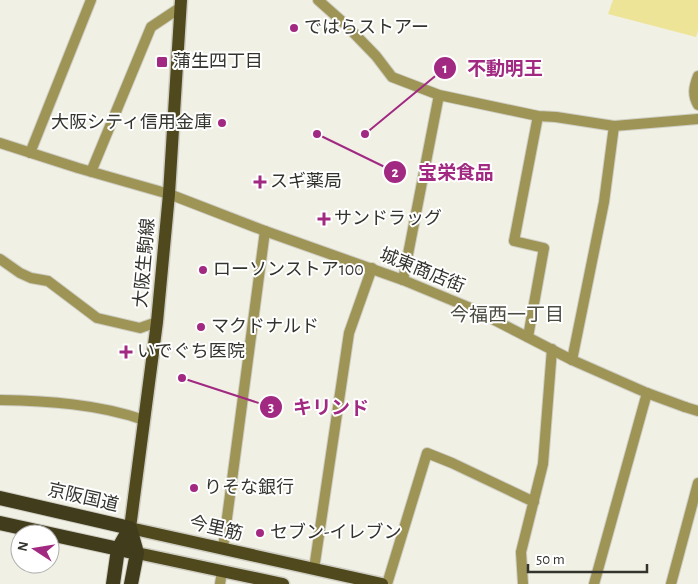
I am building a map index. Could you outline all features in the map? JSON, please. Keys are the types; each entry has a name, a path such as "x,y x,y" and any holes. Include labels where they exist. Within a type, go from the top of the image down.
{"highway":[{"name":"京阪国道","path":"0,498 130,528 137,553 131,584"},
{"path":"0,523 137,553"},
{"path":"113,584 118,549 130,528"}],"main road":[{"name":"大阪生駒線","path":"130,528 157,322 170,194 181,4"},
{"name":"今里筋","path":"130,528 382,584"},
{"path":"137,553 283,584"}],"street":[{"path":"30,153 91,0"},
{"path":"318,0 344,22 376,56 392,77 439,95 538,116 614,126 698,119"},
{"path":"91,172 151,27 181,4"},
{"path":"698,76 694,88 695,100 698,105"},
{"path":"403,280 439,95"},
{"path":"528,337 544,248 514,241 538,116"},
{"path":"572,360 604,202 614,126"},
{"name":"城東商店街","path":"0,144 170,194 265,231 372,268 472,310 572,360 647,393 698,411"},
{"path":"223,548 265,231"},
{"path":"0,259 20,273 31,278 48,281 97,318 140,328 157,322"},
{"path":"314,569 350,333 372,268"},
{"path":"523,584 521,552 543,464 552,349"},
{"path":"594,584 647,393"},
{"path":"0,400 37,401 117,411 144,420"},
{"path":"386,584 427,453 452,462 534,502"},
{"path":"671,584 698,483"},
{"path":"220,584 222,571"}],"shaded area":[{"path":"613,0 698,0 698,30 696,37 608,14"}],"place":[{"name":"ではらストアー","path":"294,28"},
{"name":"蒲生四丁目","path":"162,62"},
{"name":"大阪シティ信用金庫","path":"222,123"},
{"name":"宝栄食品","path":"317,134"},
{"name":"不動明王","path":"365,134"},
{"name":"スギ薬局","path":"260,182"},
{"name":"サンドラッグ","path":"324,219"},
{"name":"ローソンストア100","path":"203,270"},
{"name":"マクドナルド","path":"201,327"},
{"name":"いでぐち医院","path":"126,352"},
{"name":"キリンド","path":"182,378"},
{"name":"りそな銀行","path":"194,488"},
{"name":"セブン-イレブン","path":"260,533"}],"district":[{"name":"今福西一丁目","path":"507,315"}]}
